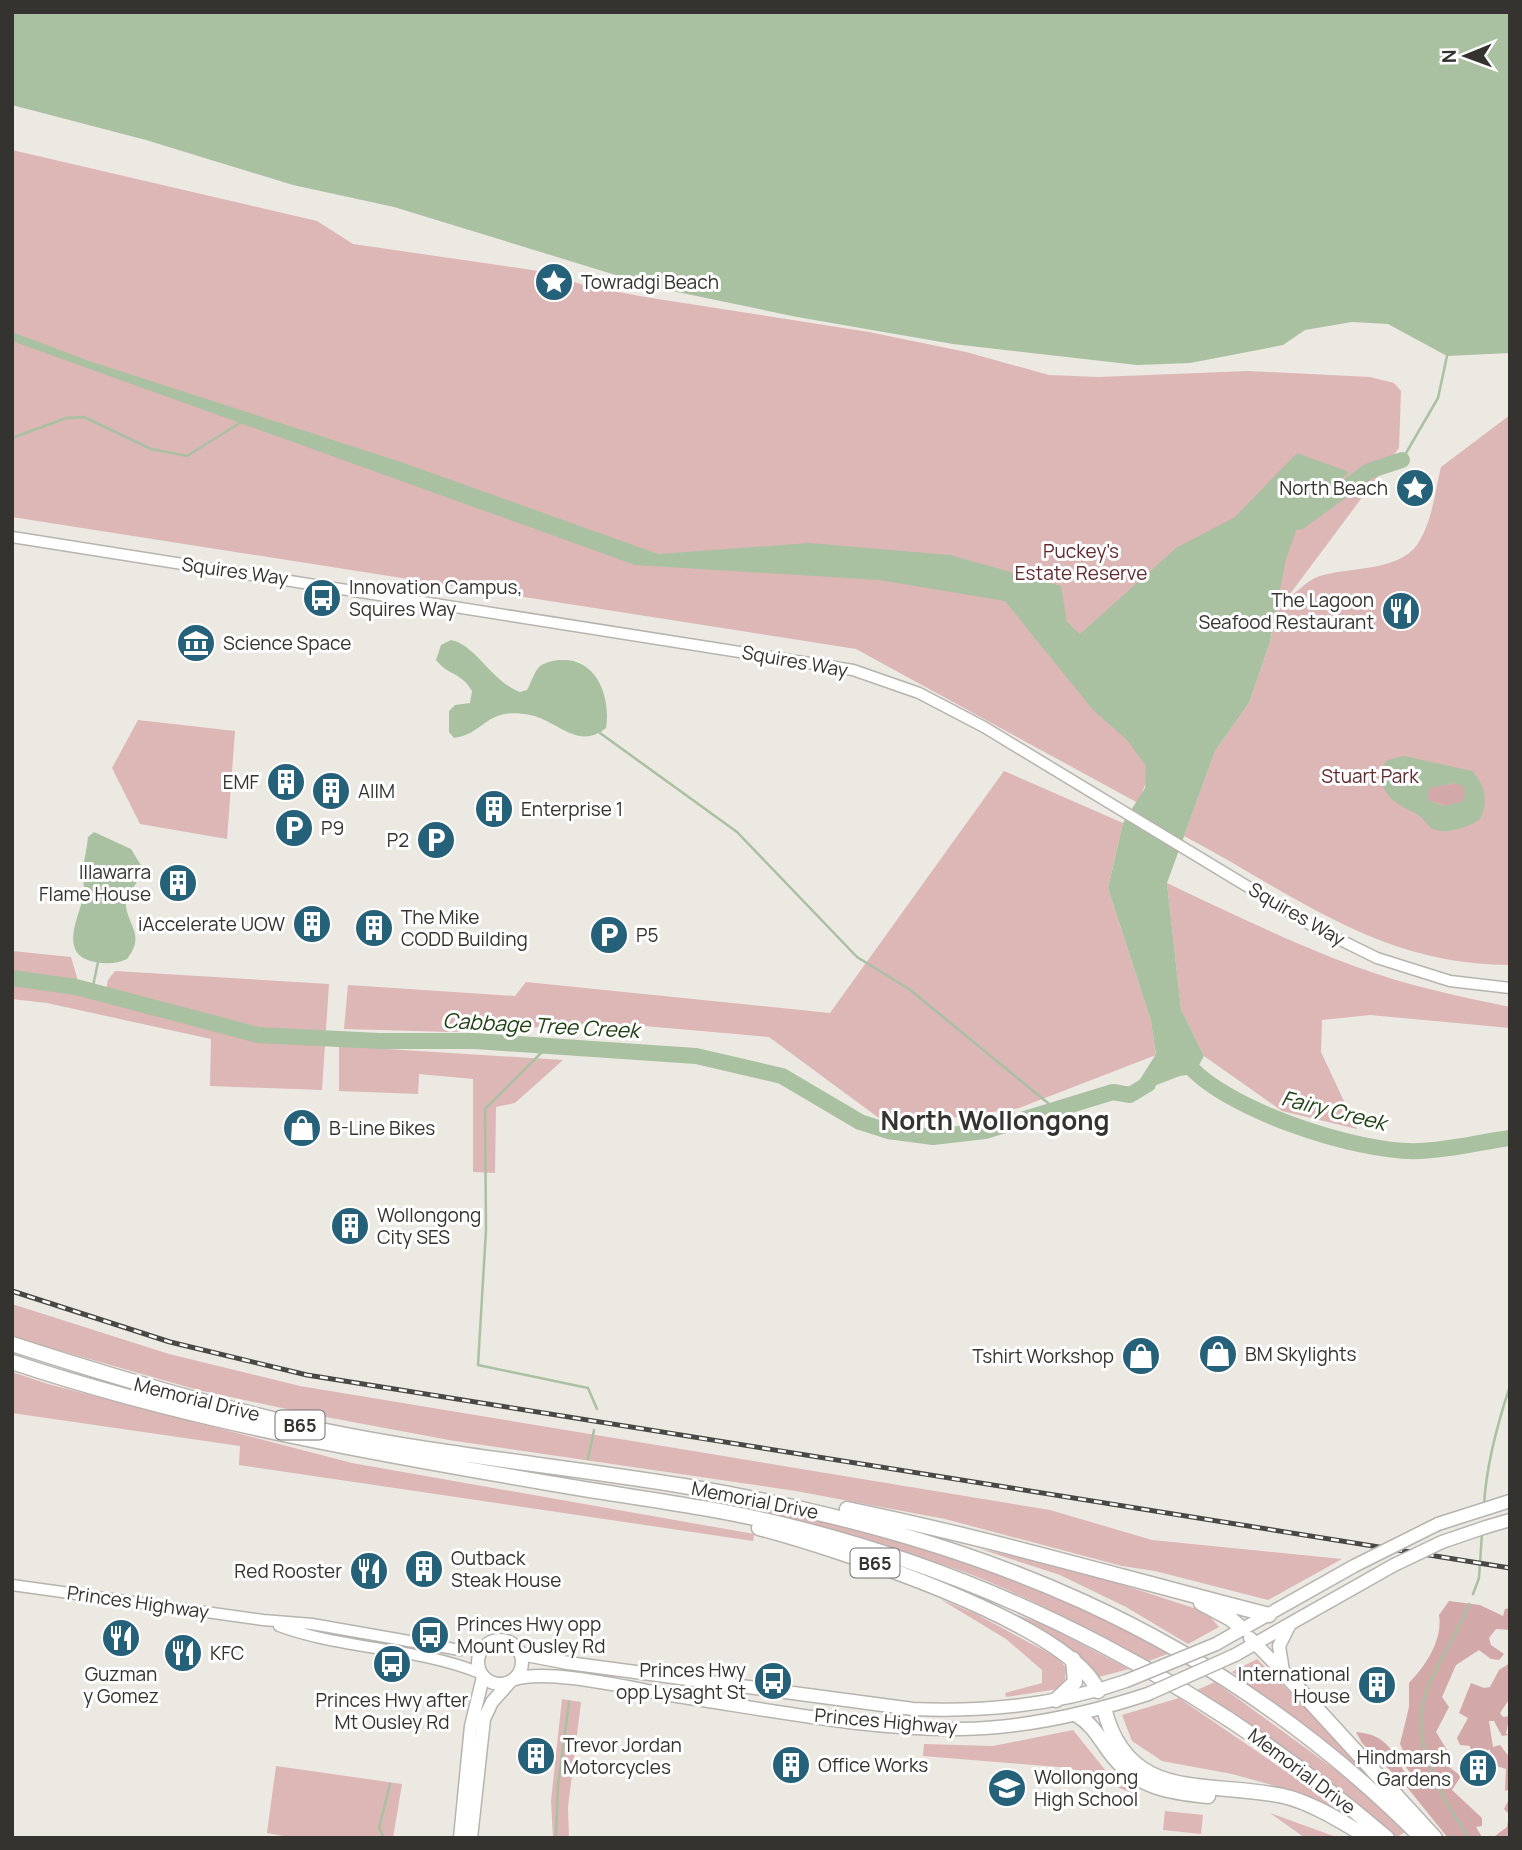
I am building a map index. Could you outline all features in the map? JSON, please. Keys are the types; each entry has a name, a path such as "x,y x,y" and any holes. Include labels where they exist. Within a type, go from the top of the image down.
{"highway":[{"name":"Memorial Drive","path":"12,1344 133,1384 323,1430 683,1486 876,1525 985,1559 1081,1599 1205,1666 1299,1730 1385,1801 1422,1838"},
{"name":"Memorial Drive","path":"12,1362 99,1391 319,1444 735,1514 829,1536 935,1570 1024,1606 1134,1661 1214,1707 1340,1797 1387,1838"},
{"name":"B65","path":"683,1486 788,1498 890,1518 993,1542 1269,1615"},
{"name":"B65","path":"663,1503 870,1561 968,1602 1073,1659 1088,1674 1098,1691"},
{"name":"B65","path":"1174,1591 1224,1614 1242,1629"},
{"path":"1055,1700 1075,1682 1073,1659"},
{"name":"B65","path":"1284,1673 1435,1838"},
{"name":"B65","path":"1104,1708 1117,1746 1129,1760 1149,1775 1170,1782 1283,1796 1312,1806 1369,1838"},
{"path":"1077,1715 1089,1724 1125,1770 1150,1786 1175,1793 1282,1805 1330,1818"}],"main road":[{"name":"Squires Way","path":"12,537 853,670 919,693 944,706 1133,815 1316,928 1377,958 1450,981 1508,988"},
{"name":"Princes Highway","path":"521,1654 568,1663 937,1710 995,1708 1055,1700 1098,1691 1216,1644 1354,1566 1438,1524 1507,1502"},
{"name":"Princes Highway","path":"512,1681 549,1675 899,1726 953,1729 1023,1724 1077,1715 1148,1694 1235,1655 1394,1564 1442,1542 1510,1520"},
{"name":"Princes Highway","path":"12,1585 263,1620 312,1624 460,1650 487,1645"},
{"name":"Princes Highway","path":"263,1620 327,1640 448,1661 481,1675"},
{"path":"1284,1673 1279,1646 1292,1622"},
{"name":"B65","path":"1242,1629 1284,1673"},
{"path":"460,1838 471,1726 481,1675 479,1657 487,1645 505,1641 521,1654 522,1667 492,1702 485,1719 471,1838"},
{"path":"481,1675 495,1684 512,1681"},
{"name":"B65","path":"1098,1691 1104,1708"},
{"path":"807,1714 815,1696"}],"green space":[{"name":"Puckey's Estate Reserve","path":"12,150 317,221 353,244 539,271 587,286 645,297 869,332 966,352 1049,375 1099,377 1248,371 1370,377 1394,383 1401,391 1399,448 1281,606 1315,578 1385,564 1408,554 1417,545 1426,527 1441,467 1510,415 1510,965 1463,962 1419,953 1378,939 1301,902 1184,836 1215,751 1249,703 1270,642 1277,611 1145,785 1138,803 856,649 12,517"},
{"path":"138,720 235,731 227,839 140,824 112,768"},
{"path":"1004,771 1123,823 1108,888 1151,1021 1156,1055 1019,1108 938,1120 883,1121 769,1037 610,1023 451,1032 344,1029 348,985 515,996 526,982 830,1013"},
{"path":"1167,883 1283,937 1373,973 1510,1007 1510,1028 1370,1015 1322,1020 1321,1052 1357,1129 1282,1111 1204,1056 1181,1009"},
{"path":"12,951 71,957 78,981 106,990 108,980 115,971 329,984 322,1090 210,1086 211,1039 47,1003 12,999"},
{"path":"339,1046 563,1060 515,1103 496,1107 495,1173 473,1172 473,1079 419,1074 418,1094 339,1091"},
{"path":"12,1304 169,1354 300,1386 1050,1510 1152,1540 1342,1559 1268,1600 1155,1571 1122,1566 945,1519 796,1491 449,1440 198,1390 12,1337"},
{"path":"12,1372 48,1384 352,1463 754,1534 753,1541 239,1465 240,1446 12,1413"},
{"path":"722,1500 822,1519 952,1554 1048,1593 1170,1653 1149,1661 1036,1603 967,1573 876,1544 721,1507"},
{"path":"980,1549 1068,1567 1206,1612 1219,1627 1188,1644 1126,1607 1060,1575"},
{"path":"948,1589 1047,1626 1129,1669 1099,1677 1076,1655"},
{"path":"940,1599 976,1614 1058,1658 1066,1668 1065,1679 1058,1689 1006,1697 1005,1693 1042,1683 1042,1670 1006,1639"},
{"path":"1257,1659 1402,1804 1232,1672"},
{"path":"1215,1682 1337,1771 1407,1831 1395,1838 1298,1758 1197,1690"},
{"path":"1179,1698 1303,1783 1345,1816 1290,1790 1232,1774 1162,1761 1132,1741 1122,1715"},
{"path":"562,1699 581,1702 568,1807 569,1838 553,1838 551,1801"},
{"path":"1073,1730 1106,1771 1142,1797 1070,1768 923,1756 924,1744 993,1746"},
{"path":"276,1766 402,1784 393,1838 294,1838 267,1833"},
{"path":"1165,1811 1203,1815 1201,1834 1163,1830"},
{"path":"1270,1813 1339,1838 1305,1838"}],"shaded area":[{"path":"12,12 1510,12 1510,353 1447,356 1388,324 1352,322 1305,330 1283,345 1190,363 1137,365 953,344 797,317 658,288 394,207 293,185 146,140 12,105"},
{"path":"12,332 92,362 401,462 658,554 809,543 950,555 1061,586 1067,622 1080,634 1176,548 1235,517 1297,453 1349,472 1299,522 1286,559 1270,642 1249,703 1215,751 1167,883 1181,1009 1204,1056 1194,1074 1180,1076 1130,1095 1156,1054 1151,1021 1108,888 1123,823 1145,788 1146,766 1127,740 1093,710 1005,601 879,580 635,565 12,341"},
{"path":"451,640 468,648 501,680 520,692 527,690 538,668 545,663 574,661 584,666 593,673 604,693 606,728 596,734 577,735 540,718 515,713 495,717 473,731 454,738 449,732 449,711 455,705 470,703 472,691 463,680 436,660 441,645"},
{"path":"1404,756 1472,771 1480,782 1485,800 1480,819 1458,829 1433,829 1386,793 1380,771 1387,760","holes":["1455,783 1464,787 1465,797 1462,802 1444,806 1428,800 1429,788"]},
{"path":"1458,783 1464,787 1465,797 1462,802 1449,807 1428,800 1426,792 1429,788"},
{"path":"94,832 131,849 142,867 126,902 135,944 127,959 115,963 99,963 84,958 74,945 73,936 84,895 83,870 88,837"},
{"path":"1449,1601 1480,1605 1503,1616 1505,1609 1510,1608 1510,1630 1496,1629 1489,1638 1491,1645 1504,1654 1499,1660 1491,1659 1479,1650 1456,1665 1442,1697 1449,1707 1436,1732 1447,1750 1449,1767 1461,1776 1452,1790 1482,1818 1482,1826 1476,1827 1482,1837 1495,1836 1507,1827 1509,1814 1504,1809 1510,1797 1510,1838 1448,1838 1406,1786 1362,1743 1356,1732 1383,1741 1407,1776 1412,1775 1405,1766 1405,1755 1400,1744 1409,1707 1409,1683 1432,1652 1440,1625 1439,1615"},
{"path":"1510,1663 1510,1698 1500,1713 1503,1717 1510,1716 1506,1733 1508,1735 1502,1736 1494,1721 1489,1721 1493,1747 1500,1745 1510,1758 1510,1789 1505,1791 1506,1769 1490,1764 1490,1749 1481,1756 1481,1753 1471,1752 1470,1746 1460,1745 1457,1738 1468,1718 1459,1713 1471,1683 1484,1688 1490,1687 1499,1670"}],"waterway":[{"path":"1402,460 1438,398 1447,356"},
{"path":"12,438 66,418 84,417 151,449 187,456 243,421"},
{"path":"1282,513 1299,522 1369,471 1402,460"},
{"path":"600,733 737,832 857,957 909,989 1054,1108"},
{"path":"92,991 98,962"},
{"name":"Cabbage Tree Creek","path":"12,978 76,987 258,1035 379,1041 475,1041 696,1056 782,1076 860,1122 888,1131 933,1137 985,1131 1113,1092 1130,1095 1148,1084"},
{"path":"548,1046 485,1109 486,1230 478,1365 588,1388 597,1409"},
{"name":"Fairy Creek","path":"1184,1059 1201,1077 1257,1110 1327,1136 1362,1145 1419,1151 1510,1138"},
{"path":"1484,1506 1493,1445 1510,1386"},
{"path":"588,1459 594,1430"},
{"path":"1473,1594 1479,1578 1482,1533"},
{"path":"1469,1604 1430,1682 1423,1703 1421,1723 1428,1764 1469,1838"},
{"path":"556,1838 558,1786 569,1702"},
{"path":"384,1838 379,1828 390,1784"}],"railway":[{"path":"12,1291 170,1342 307,1375 1510,1568"}],"place":[{"name":"Towradgi Beach","path":"554,282"},
{"name":"North Beach","path":"1415,488"},
{"name":"Innovation Campus, Squires Way","path":"322,598"},
{"name":"The Lagoon Seafood Restaurant","path":"1401,611"},
{"name":"Science Space","path":"196,643"},
{"name":"EMF","path":"286,782"},
{"name":"AIIM","path":"331,791"},
{"name":"Enterprise 1","path":"494,809"},
{"name":"P9","path":"294,828"},
{"name":"P2","path":"436,840"},
{"name":"Illawarra Flame House","path":"178,883"},
{"name":"iAccelerate UOW","path":"312,924"},
{"name":"The Mike CODD Building","path":"374,928"},
{"name":"P5","path":"609,935"},
{"name":"B-Line Bikes","path":"302,1128"},
{"name":"Wollongong City SES","path":"350,1226"},
{"name":"BM Skylights","path":"1218,1354"},
{"name":"Tshirt Workshop","path":"1141,1356"},
{"name":"Outback Steak House","path":"424,1569"},
{"name":"Red Rooster","path":"369,1571"},
{"name":"Princes Hwy opp Mount Ousley Rd","path":"430,1635"},
{"name":"Guzman y Gomez","path":"121,1638"},
{"name":"KFC","path":"183,1653"},
{"name":"Princes Hwy after Mt Ousley Rd","path":"392,1664"},
{"name":"Princes Hwy opp Lysaght St","path":"773,1681"},
{"name":"International House","path":"1377,1685"},
{"name":"Trevor Jordan Motorcycles","path":"536,1756"},
{"name":"Office Works","path":"791,1765"},
{"name":"Hindmarsh Gardens","path":"1478,1768"},
{"name":"Wollongong High School","path":"1007,1788"}],"district":[{"name":"North Wollongong","path":"995,1120"}],"park label":[{"name":"Stuart Park","path":"1370,776"}]}
